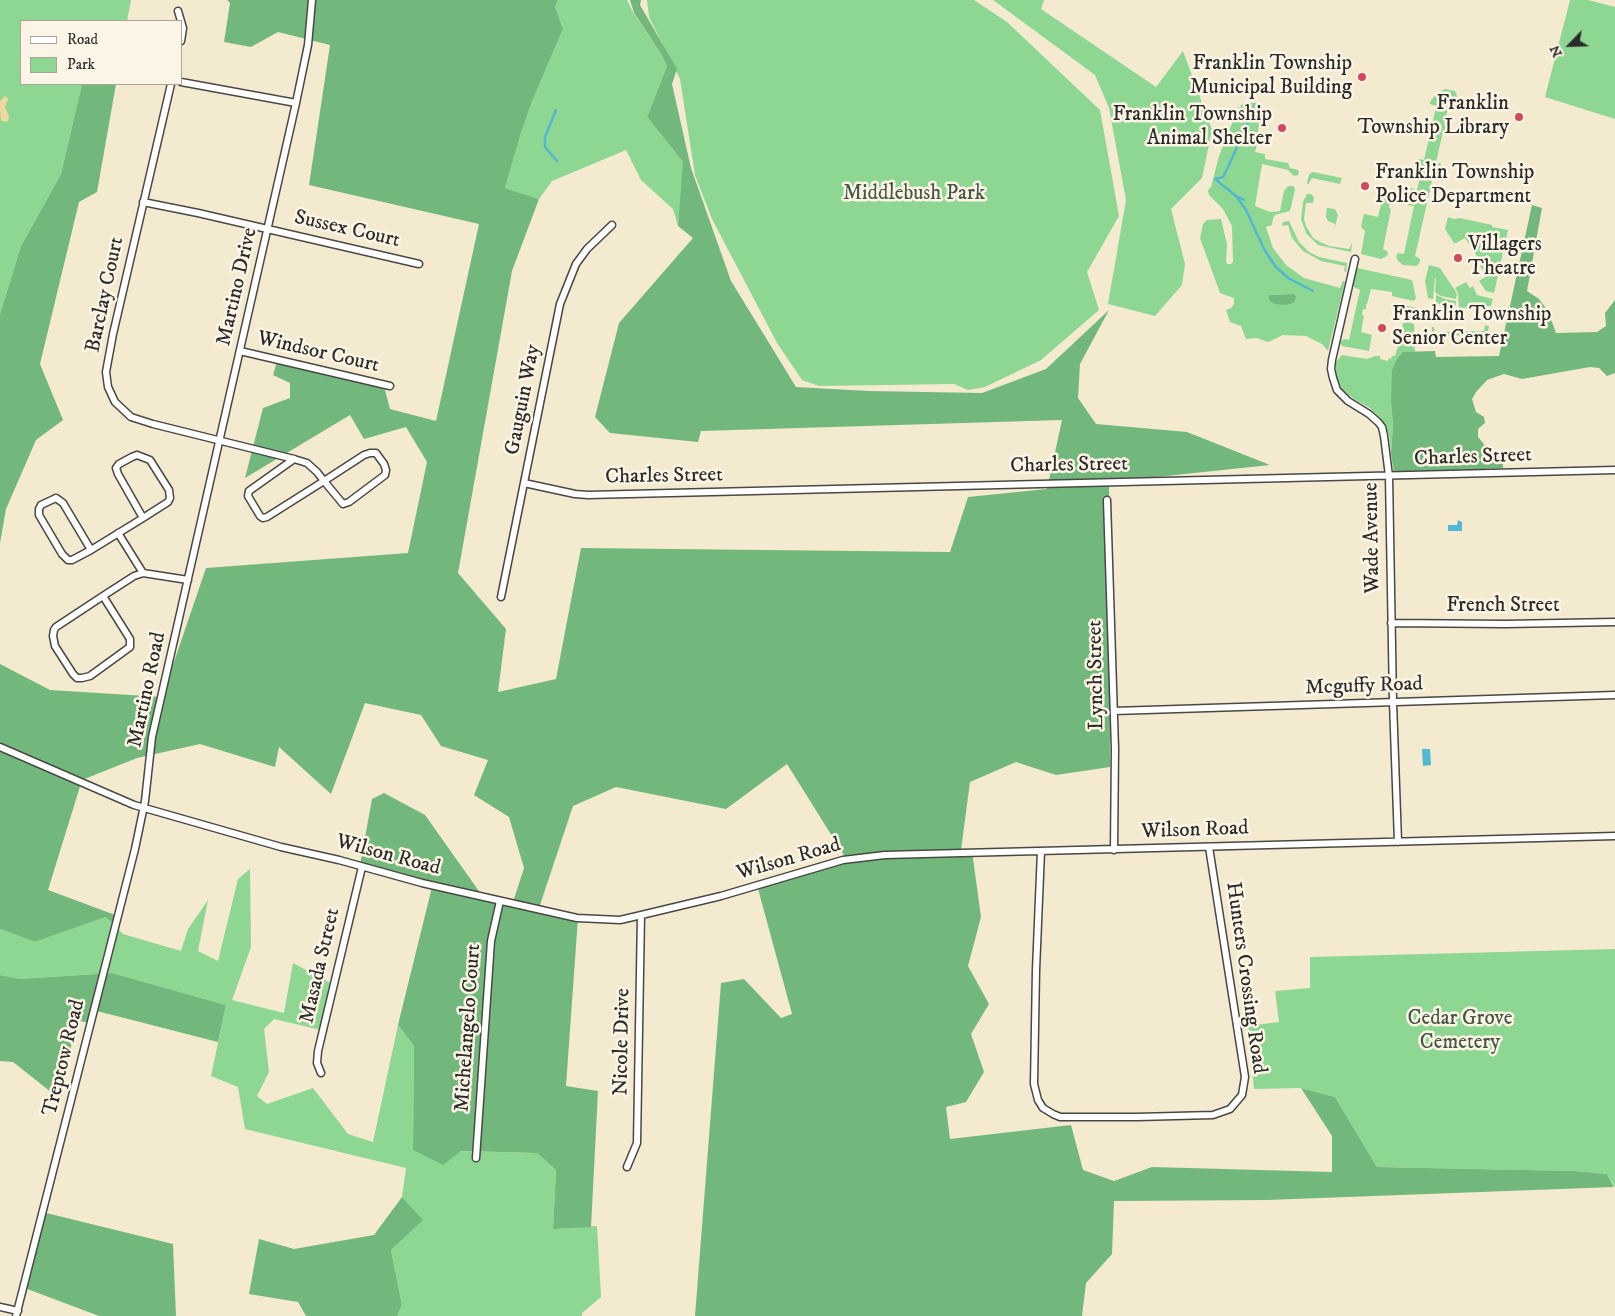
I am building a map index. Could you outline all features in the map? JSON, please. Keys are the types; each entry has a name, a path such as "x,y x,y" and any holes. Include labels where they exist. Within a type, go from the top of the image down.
{"street":[{"name":"Martino Drive","path":"188,580 296,103 308,45 312,0"},
{"path":"178,11 181,20"},
{"path":"182,82 296,103"},
{"name":"Barclay Court","path":"171,85 106,372 108,387 115,402 131,417 294,459 307,464 324,481"},
{"name":"Sussex Court","path":"144,202 419,264"},
{"name":"Gauguin Way","path":"501,597 560,304 576,264 612,225"},
{"name":"Wade Avenue","path":"1355,259 1332,360 1332,378 1342,396 1369,414 1382,427 1384,436 1389,476 1391,623 1398,842"},
{"name":"Windsor Court","path":"240,351 390,386"},
{"path":"294,459 249,491 248,496 260,516 266,518 364,455 370,452 376,453 386,470 385,475 376,483 349,502 343,504 324,481"},
{"path":"91,550 63,503 56,498 41,505 39,515 62,554 68,560 72,560 91,550 143,518 168,502 170,498 169,490 150,460 137,456 119,464 116,468 143,518"},
{"name":"Charles Street","path":"524,483 588,495 1615,470"},
{"name":"Lynch Street","path":"1107,500 1114,711 1114,850"},
{"path":"118,533 143,573"},
{"path":"103,596 130,639 130,647 90,676 77,678 55,646 53,636 56,627 103,596 134,576 143,573 188,580"},
{"name":"Martino Road","path":"144,807 152,737 188,580"},
{"name":"French Street","path":"1391,623 1505,624 1615,622"},
{"name":"Mcguffy Road","path":"1114,711 1324,706 1615,695"},
{"name":"Wilson Road","path":"0,747 68,777 144,807 422,883 577,918 620,920 641,916 721,896 843,860 884,855 1615,836"},
{"name":"Treptow Road","path":"17,1314 144,807"},
{"name":"Hunters Crossing Road","path":"1041,851 1036,970 1034,1084 1036,1094 1043,1108 1060,1117 1137,1117 1213,1115 1230,1109 1242,1095 1244,1078 1209,847"},
{"name":"Masada Street","path":"321,1073 317,1063 318,1051 362,867"},
{"name":"Michelangelo Court","path":"476,1158 491,941 500,901"},
{"name":"Nicole Drive","path":"627,1167 637,1142 641,916"},
{"path":"0,1306 17,1314"}],"green space":[{"path":"0,0 131,0 127,20 20,20 20,85 82,85 61,174 21,246 0,314"},
{"path":"227,0 558,0 555,7 563,29 531,104 505,188 539,199 512,271 458,573 506,629 498,692 556,679 581,548 950,552 968,497 1047,489 1062,420 701,431 698,442 610,433 595,417 619,323 693,238 678,226 683,162 647,117 667,66 634,13 630,0 641,0 640,5 677,69 672,84 691,168 731,281 796,387 869,391 982,393 1046,369 1109,310 1080,364 1078,398 1096,424 1187,432 1270,465 1109,482 1110,767 1056,775 1016,762 970,782 961,850 972,851 981,917 968,966 989,1004 971,1034 984,1072 966,1102 946,1107 950,1139 1071,1125 1083,1170 1114,1181 1152,1167 1332,1172 1332,1136 1301,1088 1335,1097 1377,1167 1575,1171 1607,1174 1614,1187 1267,1200 1114,1201 1112,1254 1086,1283 1082,1316 695,1316 721,983 744,979 781,1018 792,1014 757,885 847,860 787,764 726,809 616,787 573,806 539,908 578,918 566,1086 598,1091 591,1227 553,1229 556,1170 537,1153 461,1151 443,1165 413,1150 414,1046 398,1025 433,883 360,865 372,799 384,793 425,815 481,894 513,902 524,868 509,817 474,795 488,760 441,746 421,715 365,703 331,794 279,747 275,767 200,744 137,758 82,780 48,890 118,916 117,928 106,917 35,942 0,929 0,664 50,690 162,697 206,568 408,553 427,462 406,427 364,439 350,415 245,478 263,408 290,398 290,383 273,375 278,358 383,382 390,409 436,421 479,224 309,185 330,45 278,32 251,47 224,42 230,3"},
{"path":"558,0 627,0 634,14 661,54 667,66 647,117 683,162 693,185 678,226 673,209 641,180 626,150 552,181 539,199 505,188 531,104 563,29 555,7"},
{"name":"Middlebush Park","path":"647,0 974,0 1007,22 1100,110 1119,216 1087,272 1099,310 1041,360 985,387 968,390 954,384 819,386 802,380 777,343 712,219 695,175 680,79 649,17"},
{"path":"993,0 1044,0 1041,9 1156,87 1183,51 1212,130 1202,178 1171,209 1185,264 1182,285 1155,316 1108,304 1126,200 1109,108 1095,75"},
{"path":"1570,0 1588,0 1615,7 1615,119 1545,97"},
{"path":"82,85 116,85 97,192 79,202 40,364 63,420 36,440 6,509 0,543 0,314 21,246 61,174"},
{"path":"1445,89 1455,91 1457,96 1453,109 1448,109 1444,124 1450,125 1448,133 1443,132 1436,162 1441,164 1440,173 1434,172 1415,256 1420,261 1415,266 1403,265 1396,256 1398,253 1404,254 1414,206 1407,205 1411,188 1417,190 1422,169 1416,167 1418,159 1424,160 1431,130 1425,128 1426,121 1433,121 1436,106 1430,104 1430,102 1436,94"},
{"path":"1256,103 1262,113 1255,152 1265,154 1265,159 1288,163 1290,168 1298,170 1299,173 1294,176 1288,170 1262,164 1255,206 1270,212 1280,211 1284,191 1290,186 1293,186 1295,189 1290,211 1275,215 1272,225 1266,227 1273,248 1286,265 1304,278 1340,288 1343,281 1345,282 1328,351 1322,344 1306,336 1283,335 1268,342 1257,338 1246,339 1241,326 1230,322 1226,310 1234,304 1234,298 1220,293 1200,238 1203,224 1207,220 1221,219 1227,244 1226,261 1227,264 1233,262 1232,226 1223,209 1209,195 1208,190 1211,187 1219,156 1237,111 1242,104","holes":["1294,294 1294,303 1287,305 1269,295"]},
{"path":"1310,173 1342,178 1340,184 1312,178 1308,185"},
{"path":"1379,193 1391,195 1389,208 1391,209 1383,249 1388,252 1387,256 1381,259 1361,254 1365,231 1361,227 1364,214 1378,217 1383,196 1379,195"},
{"path":"1307,194 1311,194 1314,197 1313,203 1306,203 1304,219 1313,238 1329,246 1349,249 1352,243 1351,252 1318,245 1306,233 1301,219 1303,202"},
{"path":"1532,205 1542,208 1527,291 1539,299 1548,311 1556,333 1597,332 1606,326 1605,313 1615,300 1615,373 1607,376 1599,368 1590,367 1522,379 1504,374 1487,380 1472,399 1476,412 1484,417 1485,423 1478,429 1478,437 1492,454 1503,458 1503,468 1394,473 1391,454 1393,424 1391,403 1392,370 1397,359 1403,352 1435,351 1436,357 1499,356"},
{"path":"1327,208 1335,209 1338,215 1334,230 1335,224 1328,221 1326,217"},
{"path":"1448,217 1460,218 1508,230 1494,293 1486,291 1479,281 1487,276 1480,266 1482,264 1465,238 1454,243 1445,229"},
{"path":"1289,221 1299,242 1309,252 1319,257 1347,263 1346,272 1344,271 1345,266 1321,261 1303,251 1292,238 1288,225 1282,226 1283,222"},
{"path":"1429,265 1440,268 1457,294 1456,299 1437,294 1435,291 1435,278 1433,299 1428,298 1425,281"},
{"path":"1357,268 1412,280 1416,298 1414,301 1392,296 1392,292 1371,289 1366,309 1363,309 1362,315 1364,316 1361,332 1372,335 1369,351 1342,346 1340,342 1344,339 1349,340 1360,290 1353,285"},
{"path":"1466,282 1470,288 1473,286 1477,295 1493,299 1491,306 1459,308 1458,293 1455,288"},
{"path":"1294,294 1296,297 1294,303 1287,305 1275,304 1269,299 1269,295"},
{"path":"1436,295 1456,301 1455,308 1446,308 1436,302"},
{"path":"1407,306 1417,308 1419,321 1405,317"},
{"path":"1406,321 1414,324 1415,338 1412,341 1402,340 1400,337 1403,323 1406,323"},
{"path":"1485,325 1489,326 1486,341 1484,335 1435,336 1435,341 1432,341 1432,327 1434,327 1435,332 1484,331"},
{"path":"1399,343 1414,344 1415,352 1391,403 1393,424 1391,454 1389,435 1382,420 1370,408 1354,399 1342,389 1336,376 1336,362 1342,355 1367,359 1380,356 1380,359 1388,361 1389,358 1391,359 1392,356 1395,356"},
{"path":"250,869 251,947 232,1000 284,1013 293,963 332,984 321,1030 274,1019 264,1029 269,1072 257,1096 267,1104 313,1088 348,1134 373,1142 398,1025 414,1046 413,1150 537,1153 556,1170 553,1229 597,1226 601,1297 582,1313 582,1316 397,1316 402,1305 391,1250 422,1220 402,1197 406,1168 245,1129 238,1087 211,1076 226,1005 112,973 20,979 0,975 0,929 35,942 106,917 123,934 181,951 188,929 208,900 198,951 218,961 238,879"},
{"name":"Cedar Grove Cemetery","path":"1615,949 1615,1187 1607,1174 1575,1171 1377,1167 1335,1097 1301,1088 1254,1089 1248,1026 1279,1022 1275,991 1310,988 1310,957"},
{"path":"112,973 226,1005 218,1042 93,1010 89,1023 76,1020 61,1100 13,1062 0,1061 0,975 20,979"},
{"path":"402,1197 423,1220 391,1250 402,1305 397,1316 306,1316 298,1302 249,1294 259,1239 294,1249 374,1235"},
{"path":"42,1212 173,1244 176,1316 99,1316 22,1287"}],"sand":[{"path":"5,96 8,99 5,107 9,116 8,121 5,122 1,120 0,101"}],"water":[{"path":"1458,520 1462,522 1462,531 1448,531 1448,525 1457,525"},
{"path":"1422,749 1430,749 1431,765 1423,766"}],"waterway":[{"path":"1215,179 1223,177 1253,107"},
{"path":"556,110 545,137 545,147 557,161"},
{"path":"1215,179 1236,196 1246,210 1264,249 1275,266 1288,278 1313,291"},
{"path":"1236,196 1244,200"}],"place":[{"name":"Franklin Township Municipal Building","path":"1362,77"},
{"name":"Franklin Township Library","path":"1519,117"},
{"name":"Franklin Township Animal Shelter","path":"1282,128"},
{"name":"Franklin Township Police Department","path":"1365,186"},
{"name":"Villagers Theatre","path":"1458,258"},
{"name":"Franklin Township Senior Center","path":"1382,328"}]}
